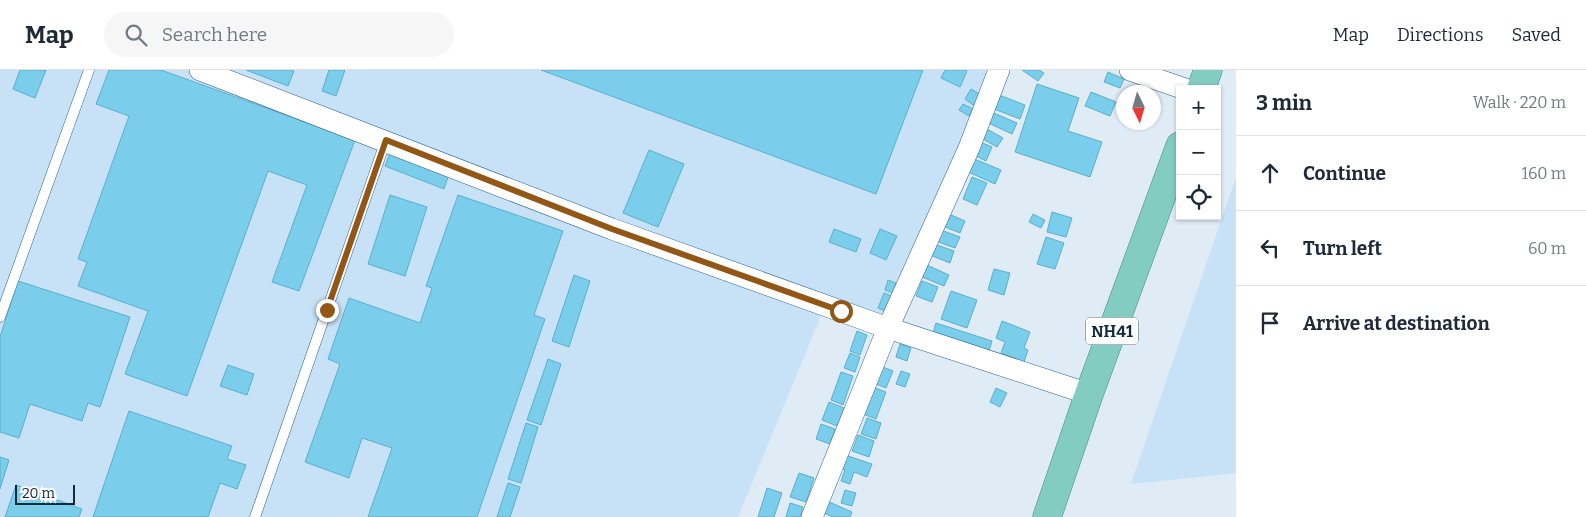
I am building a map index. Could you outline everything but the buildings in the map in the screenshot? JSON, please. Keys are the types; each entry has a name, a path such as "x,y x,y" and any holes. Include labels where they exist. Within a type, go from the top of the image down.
{"highway":[{"path":"1202,85 1208,70"},
{"name":"NH41","path":"1047,517 1088,394 1176,157"}],"street":[{"path":"200,70 386,140 612,229 888,328 1088,394"},
{"path":"812,517 888,328 969,148 999,70"},
{"path":"1130,70 1176,86"}],"lane":[{"path":"0,317 89,70"},
{"path":"255,517 386,140"}],"shaded area":[{"path":"0,70 999,70 888,328 825,306 738,517 0,517"},
{"path":"1236,177 1236,473 1131,484 1235,180"}],"route":[{"path":"327,310 386,140 612,229 841,311"}]}
